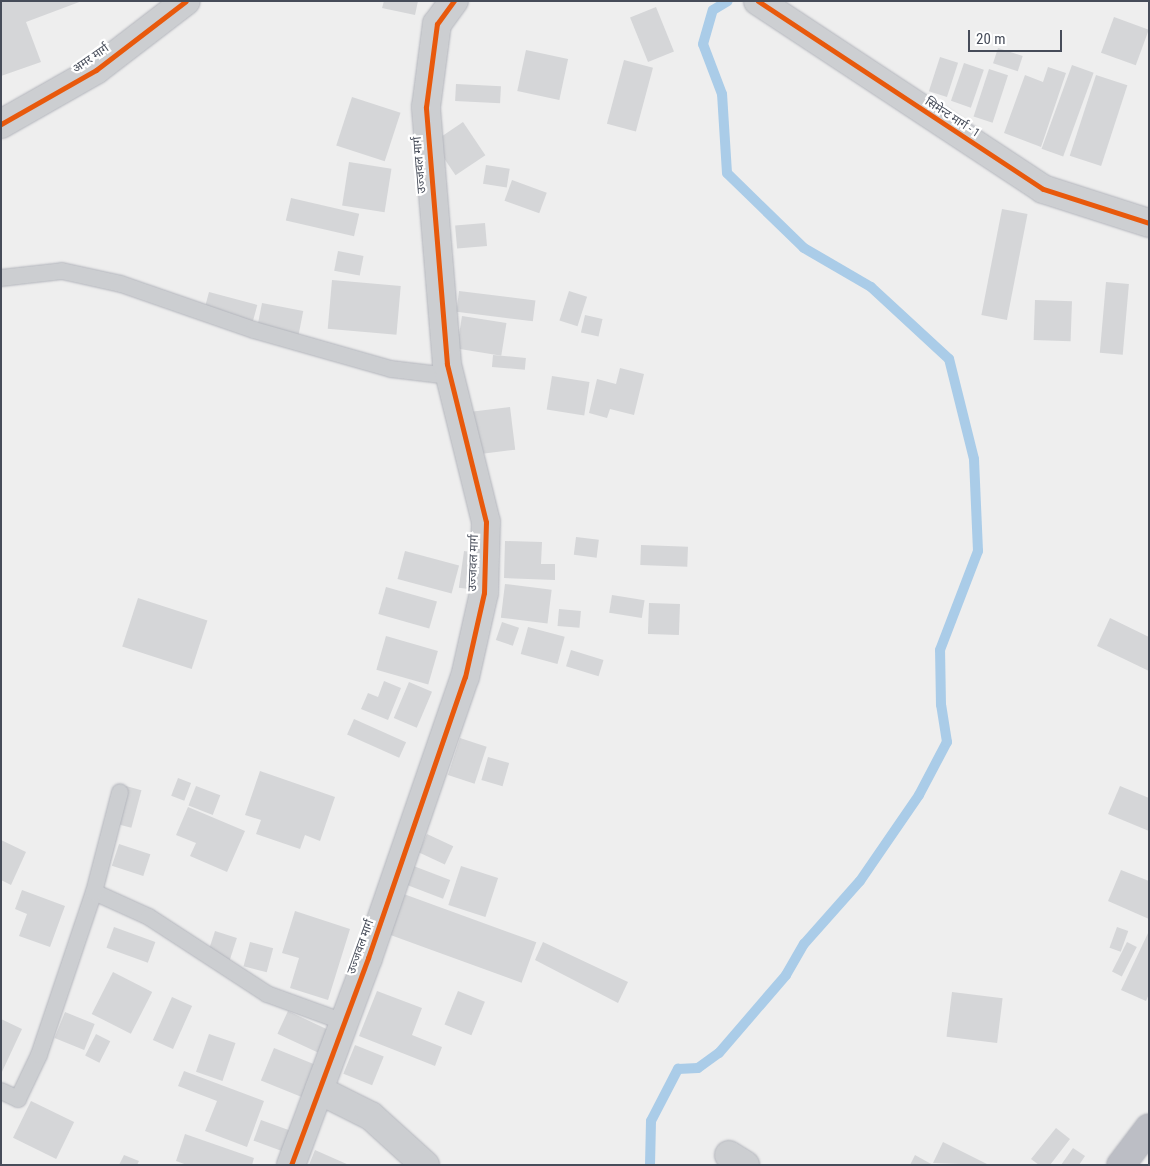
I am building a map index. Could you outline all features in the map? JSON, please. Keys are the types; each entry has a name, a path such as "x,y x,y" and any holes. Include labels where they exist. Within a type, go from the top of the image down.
{"highway":[{"path":"1121,1165 1149,1128"}],"street":[{"name":"अमर मार्ग","path":"1,124 96,70 186,1"},
{"name":"उज्जवल मार्ग","path":"291,1165 344,1022 465,677 484,593 486,522 450,376 426,107 437,24 454,1"},
{"name":"सिमेन्ट मार्ग - 1","path":"758,1 831,51 1043,189 1149,223"},
{"path":"319,1090 371,1116 425,1165"}],"lane":[{"path":"1,278 62,271 121,284 254,330 391,369 450,376"},
{"path":"1,1091 18,1100 39,1054 94,892 120,792"},
{"path":"94,892 149,917 267,994 344,1022"}],"building":[{"path":"1,1 82,1 26,22 41,62 1,76"},
{"path":"384,1 418,1 415,15 382,8"},
{"path":"656,7 674,52 648,62 630,17"},
{"path":"1114,17 1149,30 1136,65 1101,53"},
{"path":"998,48 1023,56 1018,71 993,63"},
{"path":"526,50 568,59 559,100 517,91"},
{"path":"940,57 958,63 947,97 929,91"},
{"path":"624,60 653,68 636,132 607,124"},
{"path":"964,63 984,70 971,108 951,101"},
{"path":"1072,65 1094,73 1063,156 1042,149"},
{"path":"1048,67 1066,73 1041,147 1004,133 1025,75 1043,82"},
{"path":"989,69 1008,75 993,123 974,117"},
{"path":"1096,75 1127,85 1101,166 1070,156"},
{"path":"456,84 501,86 500,103 455,101"},
{"path":"352,97 401,113 385,161 336,146"},
{"path":"463,122 485,155 456,175 433,142"},
{"path":"349,162 391,169 385,212 342,205"},
{"path":"486,165 510,169 507,188 483,184"},
{"path":"512,180 547,193 539,213 504,201"},
{"path":"291,198 359,214 354,236 286,220"},
{"path":"1002,209 1028,214 1007,320 981,315"},
{"path":"485,223 487,246 457,249 455,226"},
{"path":"338,251 364,256 360,276 334,271"},
{"path":"332,280 401,286 396,335 328,329"},
{"path":"1106,282 1129,284 1123,355 1100,353"},
{"path":"459,291 535,300 533,321 456,312"},
{"path":"569,291 587,297 577,326 559,320"},
{"path":"209,292 257,305 253,322 204,309"},
{"path":"1035,300 1072,301 1071,341 1034,340"},
{"path":"262,303 303,311 298,336 257,328"},
{"path":"585,315 603,319 598,337 581,333"},
{"path":"462,316 506,323 501,356 457,349"},
{"path":"493,355 526,358 525,370 492,367"},
{"path":"620,368 644,374 634,415 610,409 607,418 589,413 597,379 616,384"},
{"path":"552,376 590,382 584,416 547,410"},
{"path":"510,407 515,450 475,455 469,412"},
{"path":"576,537 599,540 597,558 574,555"},
{"path":"505,541 542,542 541,564 555,564 555,580 504,578"},
{"path":"641,545 688,547 687,567 640,565"},
{"path":"405,551 459,565 452,594 397,579"},
{"path":"464,551 478,553 473,590 459,588"},
{"path":"505,584 552,590 548,623 501,618"},
{"path":"386,587 437,602 429,629 378,614"},
{"path":"612,595 645,600 642,618 609,613"},
{"path":"138,598 207,621 192,669 122,647"},
{"path":"649,603 680,604 679,635 648,634"},
{"path":"559,609 581,611 579,628 558,626"},
{"path":"1110,618 1149,637 1149,671 1097,646"},
{"path":"502,622 519,628 513,646 496,640"},
{"path":"528,627 565,637 557,664 521,654"},
{"path":"386,636 438,651 428,685 376,670"},
{"path":"571,650 604,660 599,676 566,666"},
{"path":"384,681 401,688 388,720 361,709 368,693 378,697"},
{"path":"409,682 432,692 417,728 394,718"},
{"path":"354,719 406,742 399,758 347,735"},
{"path":"460,738 487,747 475,784 448,775"},
{"path":"488,757 509,763 503,786 481,780"},
{"path":"260,771 335,797 320,841 305,835 300,849 256,834 261,820 245,815"},
{"path":"178,778 191,783 184,801 171,796"},
{"path":"126,786 141,790 131,828 116,824"},
{"path":"196,786 220,795 213,815 188,806"},
{"path":"1120,786 1149,798 1149,831 1108,814"},
{"path":"188,807 245,831 227,872 190,856 196,843 176,835"},
{"path":"427,834 453,846 445,864 419,852"},
{"path":"1,840 26,852 11,885 1,880"},
{"path":"119,844 150,854 143,876 112,866"},
{"path":"411,865 450,880 443,899 404,884"},
{"path":"461,866 498,878 485,917 448,905"},
{"path":"1121,870 1149,881 1149,919 1108,901"},
{"path":"22,890 65,906 50,947 19,936 27,914 15,909"},
{"path":"401,893 536,942 522,983 386,933"},
{"path":"295,911 350,929 328,1000 290,988 299,958 282,953"},
{"path":"114,927 155,942 148,963 106,948"},
{"path":"1117,927 1128,931 1121,952 1109,948"},
{"path":"215,931 237,938 230,960 208,953"},
{"path":"1149,931 1149,994 1146,1001 1121,990"},
{"path":"250,942 273,948 267,972 244,966"},
{"path":"543,942 628,982 618,1003 535,960"},
{"path":"1127,942 1137,947 1122,976 1112,971"},
{"path":"113,972 152,992 131,1034 92,1014"},
{"path":"377,991 422,1008 412,1035 442,1047 435,1066 359,1036"},
{"path":"458,991 485,1002 471,1035 445,1024"},
{"path":"952,992 1003,998 997,1043 947,1037"},
{"path":"172,997 192,1006 173,1049 153,1040"},
{"path":"288,1011 336,1033 325,1056 277,1034"},
{"path":"65,1012 95,1024 84,1050 55,1038"},
{"path":"1,1019 22,1029 1,1074"},
{"path":"96,1034 110,1041 99,1063 85,1055"},
{"path":"209,1034 235,1043 222,1081 196,1072"},
{"path":"355,1045 384,1057 372,1085 343,1074"},
{"path":"274,1048 320,1067 307,1099 261,1080"},
{"path":"184,1071 264,1101 247,1147 205,1131 217,1101 178,1086"},
{"path":"31,1101 74,1122 56,1159 13,1138"},
{"path":"261,1120 292,1131 284,1152 253,1141"},
{"path":"1056,1128 1070,1139 1050,1165 1039,1165 1031,1159"},
{"path":"185,1134 254,1158 252,1165 187,1165 176,1161"},
{"path":"943,1142 989,1165 933,1163"},
{"path":"1073,1148 1085,1156 1079,1165 1061,1165"},
{"path":"315,1150 349,1165 309,1165"},
{"path":"124,1155 139,1161 137,1165 119,1165"},
{"path":"915,1155 933,1165 910,1165"}],"waterway":[{"path":"650,1165 651,1121 678,1069 698,1068 719,1053 786,975 804,944 860,881 919,795 947,742 941,705 940,650 978,551 974,459 949,359 871,287 804,248 727,173 722,94 703,44 713,10 728,1"}],"cycle path":[{"path":"1,124 96,70 186,1"},
{"path":"291,1165 368,958 465,677 484,593 486,522 447,364 426,107 437,24 454,1"},
{"path":"758,1 1043,189 1149,223"}]}
